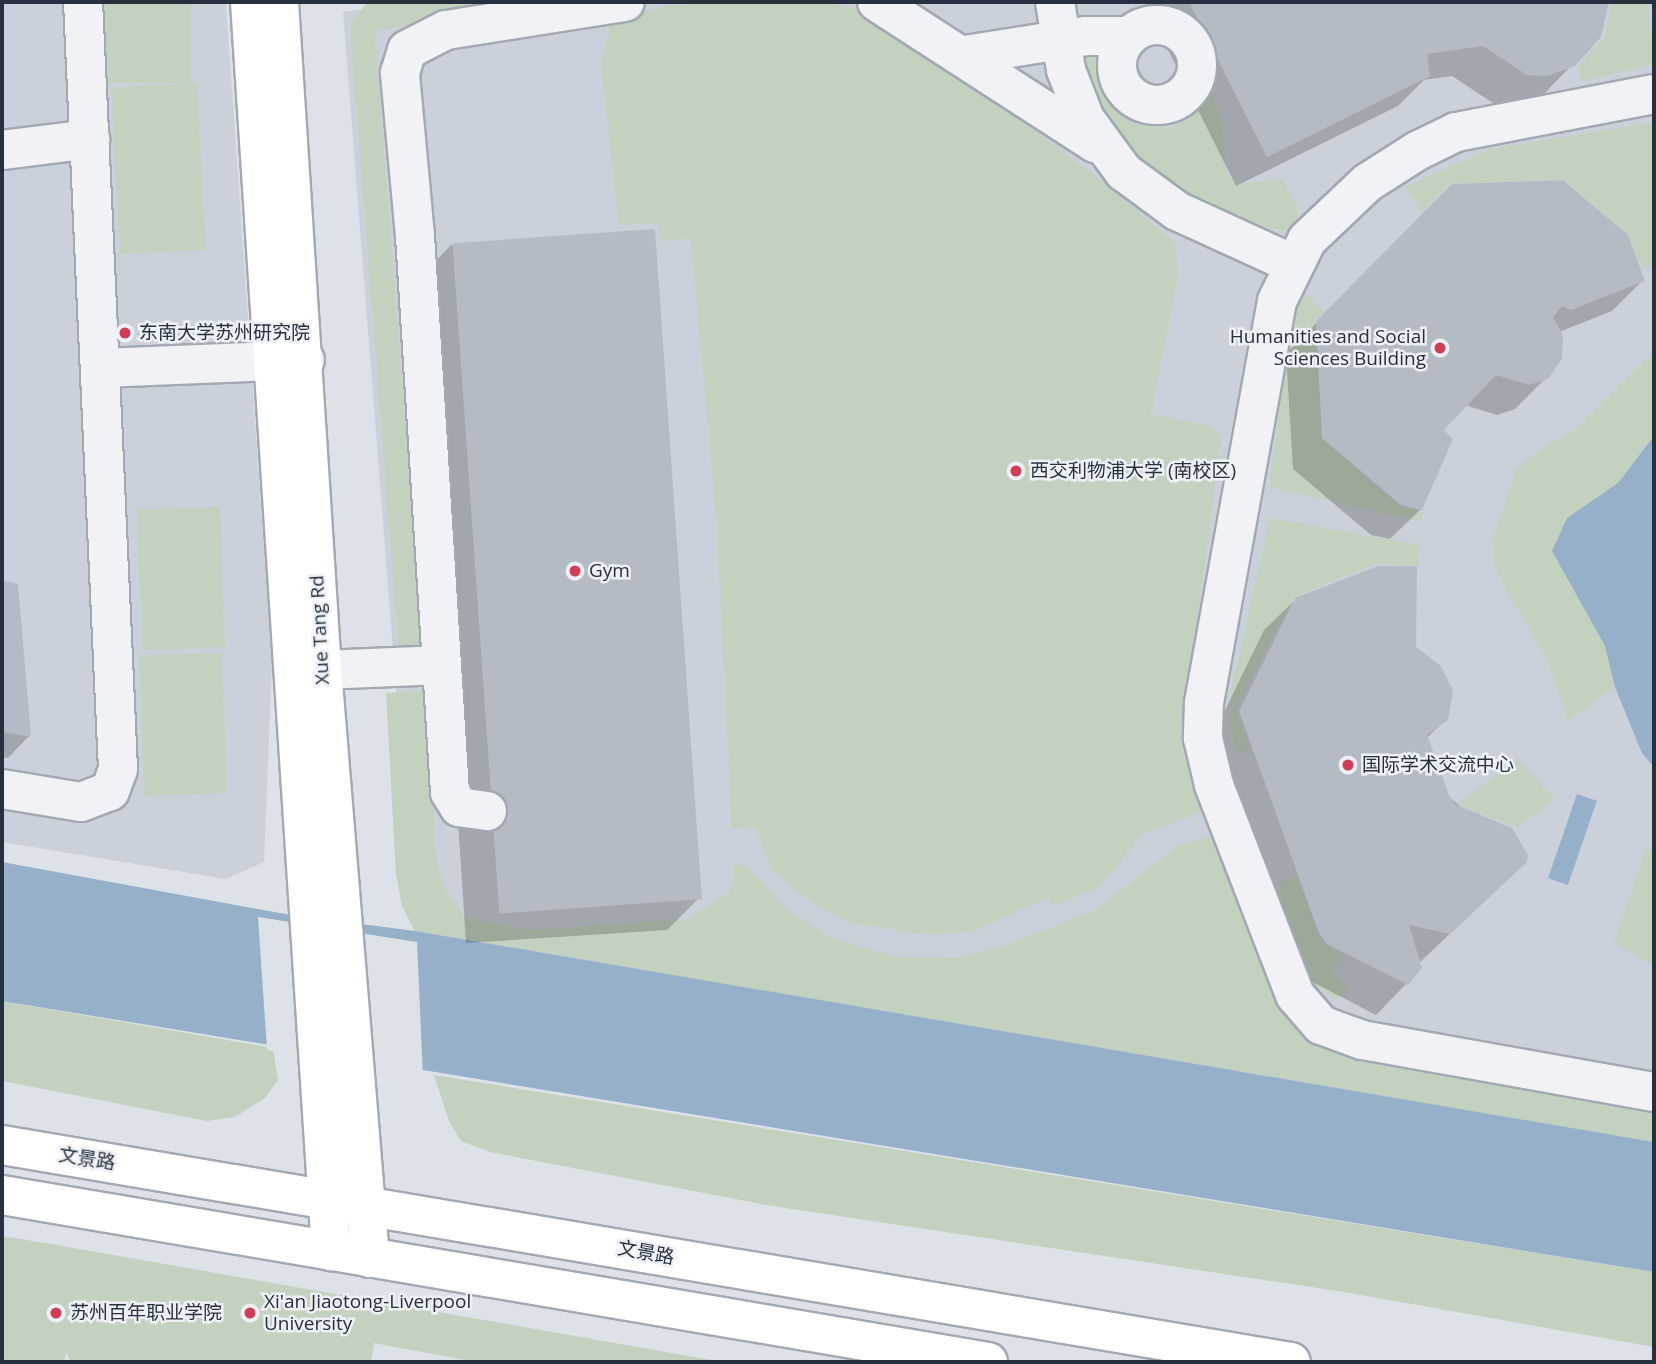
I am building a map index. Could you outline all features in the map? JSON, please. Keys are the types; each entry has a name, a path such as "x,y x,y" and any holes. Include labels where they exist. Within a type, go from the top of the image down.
{"main road":[{"name":"Xue Tang Rd","path":"250,2 322,670 324,908"},
{"name":"Xue Tang Rd","path":"279,2 289,361 324,908 338,1071 366,1205 370,1258"},
{"name":"Xue Tang Rd","path":"331,1251 327,1199 338,1071"},
{"name":"文景路","path":"2,1145 1291,1362"},
{"path":"2,1195 988,1362"}],"lane":[{"path":"2,789 81,802 110,791 118,769 103,368 83,2"},
{"path":"487,811 459,807 450,792 415,236 400,73 407,50 446,30 625,2"},
{"path":"877,2 965,55 1111,155"},
{"path":"1055,2 1066,71 1084,119 1124,172 1177,211 1293,264"},
{"path":"965,55 1061,40 1128,36"},
{"path":"1654,94 1456,132 1436,141 1367,183 1307,240 1277,301 1204,703 1203,738 1214,785 1295,995 1321,1025 1362,1040 1654,1092"},
{"path":"2,150 90,139"},
{"path":"103,368 289,361"},
{"path":"322,670 442,665"}],"shaded area":[{"name":"东南大学苏州研究院","path":"2,2 226,2 272,664 264,862 226,879 2,842"},
{"name":"西交利物浦大学 (南校区)","path":"413,2 1654,2 1654,1142 415,931 343,12"}],"green space":[{"path":"105,2 191,2 191,83 105,83"},
{"path":"367,2 573,2 379,30 375,36 423,651 399,654 350,27"},
{"path":"729,2 824,2 857,9 923,48 1098,178 1175,242 1178,276 1151,414 1211,426 1222,435 1186,702 1211,809 1144,833 1099,888 1053,906 1048,898 975,931 932,935 851,923 815,905 772,870 755,826 732,829 716,512 691,239 661,241 658,223 619,225 601,63 611,23 665,6"},
{"path":"1612,2 1648,2 1654,65 1581,81 1578,66 1605,37"},
{"path":"1097,44 1096,68 1105,96 1124,118 1143,125 1169,128 1191,118 1209,80 1223,126 1226,172 1236,184 1283,180 1297,205 1298,224 1288,232 1234,220 1147,172 1110,129 1076,55"},
{"path":"197,83 206,250 120,254 111,88"},
{"path":"1648,123 1654,125 1654,266 1642,268 1628,235 1563,179 1451,184 1422,212 1405,187 1490,149"},
{"path":"1305,293 1324,311 1316,320 1322,438 1400,506 1423,512 1422,522 1269,487 1294,304"},
{"path":"1654,351 1654,767 1642,753 1615,687 1568,721 1548,661 1495,570 1492,541 1516,471 1529,457 1574,430"},
{"path":"220,507 225,647 142,650 137,510"},
{"path":"1270,518 1420,545 1419,566 1376,564 1294,597 1239,701 1237,712 1250,749 1236,754 1230,727 1231,690"},
{"path":"222,653 227,793 144,796 139,656"},
{"path":"425,690 437,865 448,895 466,918 529,930 687,919 728,893 734,882 732,864 747,866 786,909 832,938 898,957 958,958 1004,946 1095,910 1178,846 1214,835 1288,1003 1654,1103 1654,1142 415,931 402,906 396,875 386,693"},
{"path":"1517,759 1555,799 1517,828 1457,804"},
{"path":"1646,848 1654,851 1654,967 1614,943"},
{"path":"1297,876 1317,932 1327,946 1346,957 1331,970 1348,988 1336,1000 1313,983 1280,907 1280,883"},
{"path":"2,1001 273,1048 278,1080 265,1098 235,1117 207,1121 2,1081"},
{"path":"434,1075 1654,1272 1654,1347 1344,1292 766,1205 490,1152 461,1141 449,1121"},
{"path":"2,1236 723,1362 475,1362 374,1343 371,1362 71,1362 66,1352 64,1362 2,1362"}],"water":[{"path":"1654,436 1654,767 1642,753 1615,687 1605,646 1552,551 1567,518 1618,483"},
{"path":"1577,794 1597,801 1568,885 1548,878"},
{"path":"2,862 285,914 415,931 1654,1142 1654,1272 2,1001"}],"pier":[{"path":"258,917 417,942 423,1077 267,1050"}],"building":[{"path":"1189,2 1609,2 1601,37 1575,66 1548,76 1527,75 1483,46 1427,54 1430,76 1267,157"},
{"name":"Humanities and Social Sciences Building","path":"1563,180 1628,235 1645,281 1571,310 1562,306 1553,317 1563,336 1562,359 1548,379 1529,385 1496,375 1444,430 1453,439 1422,510 1401,505 1322,438 1316,321 1452,184"},
{"name":"Gym","path":"655,229 702,899 499,914 452,243"},
{"name":"国际学术交流中心","path":"1378,566 1417,566 1416,647 1441,666 1453,691 1448,720 1427,735 1449,795 1455,804 1512,828 1528,855 1527,862 1450,934 1409,925 1422,968 1408,985 1327,944 1319,933 1239,711 1295,598"},
{"path":"2,580 18,584 31,737 2,732"}],"place":[{"name":"东南大学苏州研究院","path":"125,333"},
{"name":"Humanities and Social Sciences Building","path":"1440,348"},
{"name":"西交利物浦大学 (南校区)","path":"1016,471"},
{"name":"Gym","path":"575,571"},
{"name":"国际学术交流中心","path":"1348,765"},
{"name":"苏州百年职业学院","path":"56,1313"},
{"name":"Xi'an Jiaotong-Liverpool University","path":"250,1313"}]}
